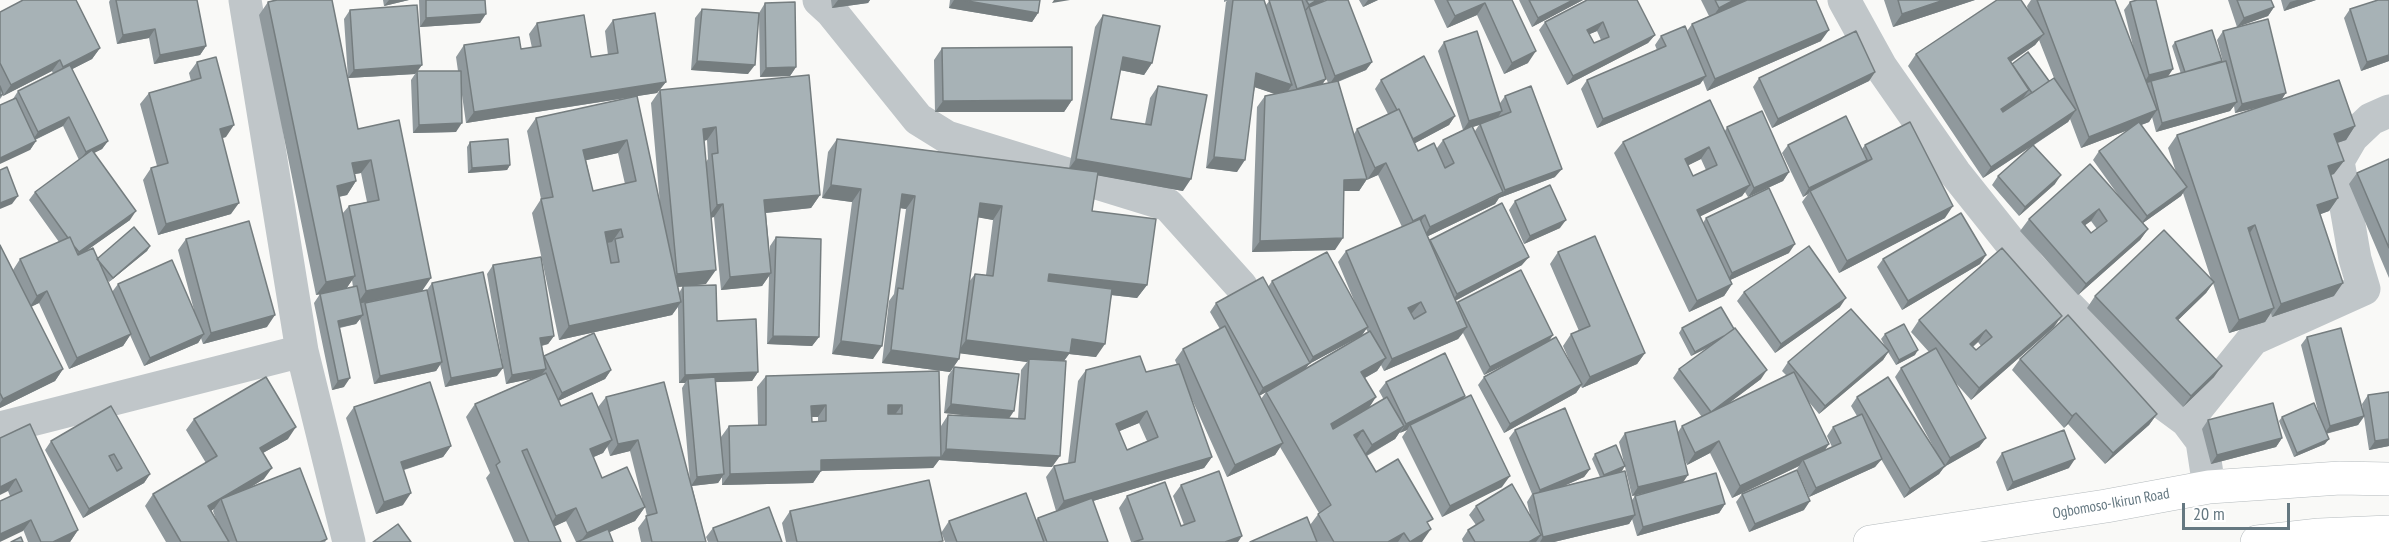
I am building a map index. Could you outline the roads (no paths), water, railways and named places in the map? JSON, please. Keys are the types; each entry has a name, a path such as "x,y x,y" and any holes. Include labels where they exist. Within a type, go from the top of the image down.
{"main road":[{"name":"Ogbomoso-Ikirun Road","path":"1870,542 2106,506 2209,487 2340,478 2389,479"},
{"path":"2257,542 2319,535 2389,532"}],"street":[{"path":"245,0 302,351 349,542"},
{"path":"819,0 831,11 918,119 947,137 1168,205 1241,286"},
{"path":"1844,0 1881,67 1955,173 2030,267 2164,404 2187,421 2202,441 2209,487"},
{"path":"2187,421 2253,339 2364,290 2355,259 2338,161 2352,137 2371,119 2389,111"},
{"path":"0,428 302,351"}]}
